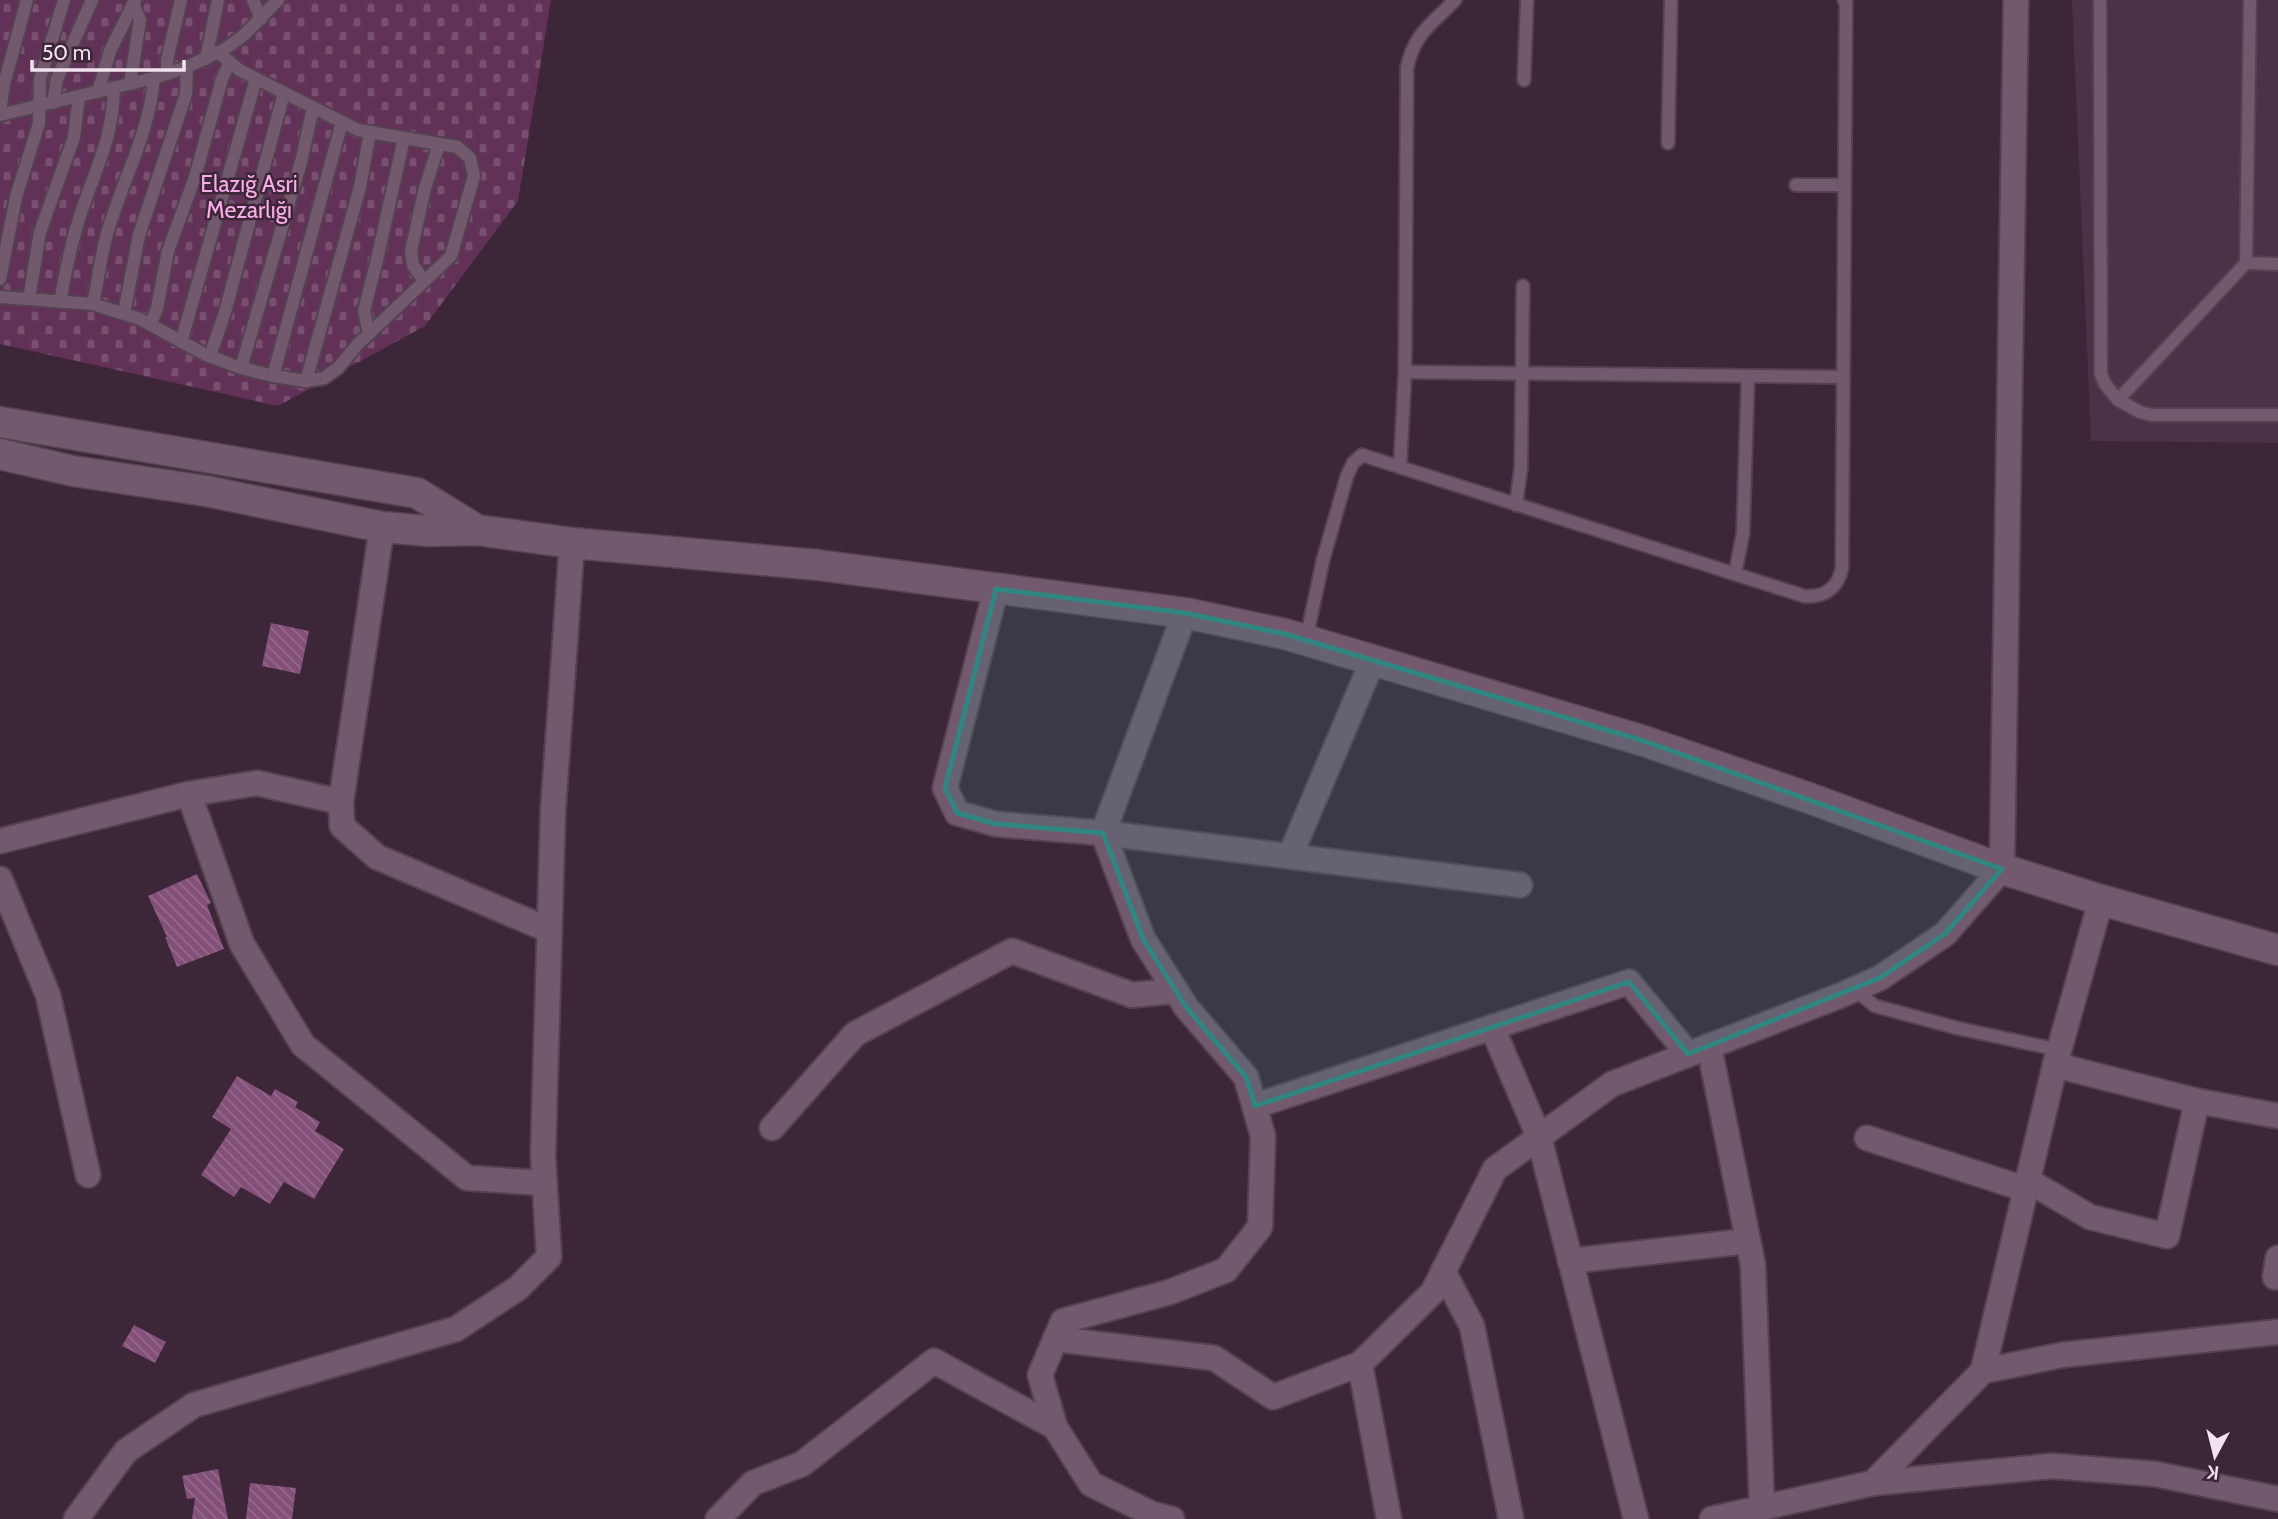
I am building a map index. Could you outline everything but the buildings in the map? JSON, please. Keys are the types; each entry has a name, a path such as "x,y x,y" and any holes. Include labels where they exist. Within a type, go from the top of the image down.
{"street":[{"path":"1055,1339 1214,1358 1273,1397 1360,1364 1433,1292 1495,1169 1612,1084 1880,978 1945,934 2003,869 2016,0"},
{"path":"0,422 417,493 477,530"},
{"path":"0,454 73,471 205,491 382,527 429,531 477,530 572,543 818,565 1185,613 1285,634 1644,741 2003,869 2278,950"},
{"path":"382,527 341,802 342,826 377,858 550,930"},
{"path":"76,1519 126,1451 194,1405 456,1329 517,1288 549,1257 542,1156 553,810 572,543"},
{"path":"996,589 945,788 957,813 996,824 1103,833 1520,886"},
{"path":"1172,1519 1152,1514 1091,1484 1055,1427 1040,1375 1063,1321 1170,1292 1226,1270 1260,1227 1263,1136 1246,1077 1185,1007 1143,939 1103,833 1185,613"},
{"path":"1290,856 1373,660"},
{"path":"0,841 189,794 257,783 341,802"},
{"path":"189,794 242,944 303,1045 467,1178 544,1183"},
{"path":"0,879 48,995 88,1175"},
{"path":"1873,1482 1983,1371 2057,1057 2101,900"},
{"path":"772,1128 855,1034 1012,951 1132,995 1175,991"},
{"path":"1255,1106 1629,982 1698,1050 1748,1241 1753,1265 1762,1508"},
{"path":"1492,1027 1539,1137 1636,1519"},
{"path":"2057,1057 2197,1101 2278,1116"},
{"path":"1867,1138 2026,1184 2090,1217 2167,1236 2197,1101"},
{"path":"1570,1261 1748,1241"},
{"path":"1443,1271 1472,1326 1511,1519"},
{"path":"1983,1371 2062,1355 2278,1332"},
{"path":"718,1519 753,1483 802,1464 934,1361 1055,1427"},
{"path":"1360,1364 1389,1519"},
{"path":"1712,1519 1873,1482 2052,1466 2155,1474 2278,1499"}],"lane":[{"path":"27,0 4,84 0,114 130,84 187,67 244,35 278,0"},
{"path":"0,279 16,197 39,123 40,79 64,0"},
{"path":"53,103 57,79 92,0"},
{"path":"93,304 105,240 167,60 181,0"},
{"path":"212,55 218,0"},
{"path":"253,0 261,19"},
{"path":"1400,467 1405,372 1407,68 1416,39 1455,0"},
{"path":"1524,80 1527,0"},
{"path":"1668,143 1671,0"},
{"path":"1306,640 1323,560 1348,476 1353,463 1362,455 1804,596 1812,597 1829,591 1840,577 1844,0"},
{"path":"2100,0 2101,374 2105,384 2118,400 2128,407 2152,415 2278,415"},
{"path":"2118,400 2246,263 2250,0"},
{"path":"130,84 140,26 134,2"},
{"path":"98,92 110,51 134,2"},
{"path":"0,297 93,304 151,324 181,342 241,368 273,376 317,380 332,373 451,256 474,176 470,158 465,152 457,147 358,130 212,55"},
{"path":"151,324 157,308 167,251 189,196 222,79 230,62"},
{"path":"124,313 139,235 186,93 187,67"},
{"path":"181,342 256,79"},
{"path":"60,302 74,234 101,162 113,114 114,88"},
{"path":"210,356 225,312 285,93"},
{"path":"29,299 40,232 74,137 79,96"},
{"path":"241,368 301,162 313,108"},
{"path":"273,376 342,122"},
{"path":"306,380 360,187 370,132"},
{"path":"369,334 364,311 404,138"},
{"path":"424,281 413,265 411,251 425,188 439,144"},
{"path":"1796,185 1844,185"},
{"path":"2246,263 2278,264"},
{"path":"1516,505 1521,467 1523,286"},
{"path":"1405,372 1843,377"},
{"path":"1735,574 1743,533 1748,376"},
{"path":"1854,989 1875,1006 2057,1057"}],"highlighted area":[{"path":"996,589 1185,613 1285,634 1644,741 2002,869 1945,934 1880,978 1688,1054 1629,982 1255,1106 1246,1077 1186,1007 1143,939 1103,833 996,824 957,813 945,788"}],"shaded area":[{"path":"2072,0 2278,0 2278,443 2091,441"}],"green space":[{"name":"Elazığ Asri Mezarlığı","path":"0,0 551,0 518,201 425,326 278,406 0,344"}]}
